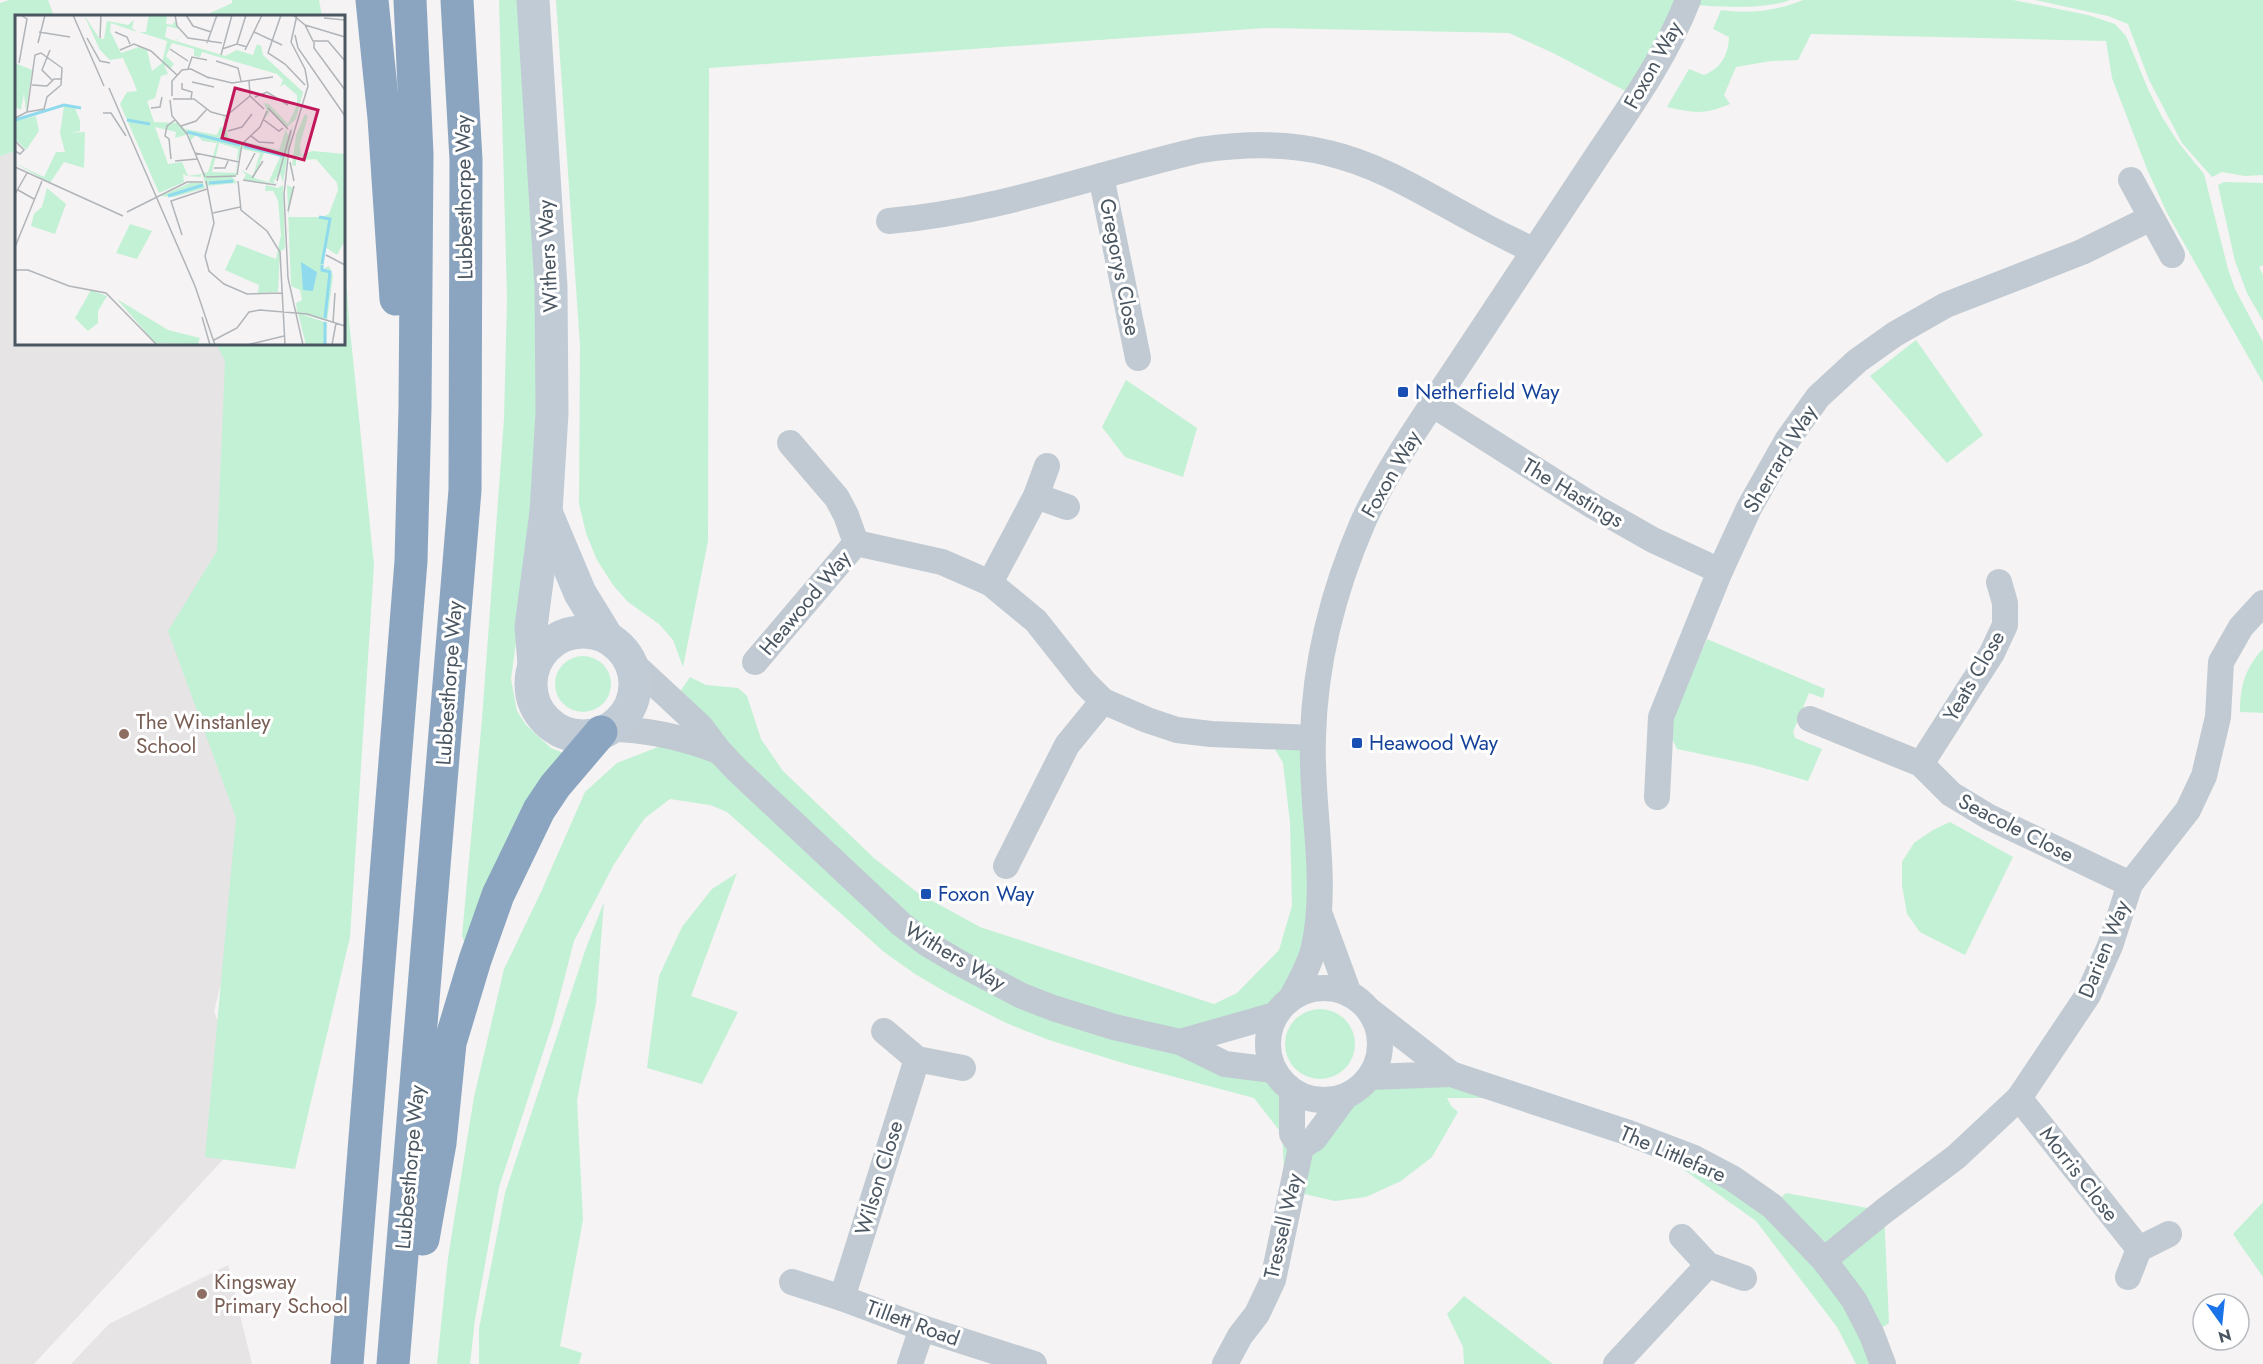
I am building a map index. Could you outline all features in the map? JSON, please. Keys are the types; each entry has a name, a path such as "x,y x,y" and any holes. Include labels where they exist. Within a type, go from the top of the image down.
{"highway":[{"path":"372,0 385,130 396,292 397,389 411,561"},
{"path":"347,1364 411,561 417,154 411,0"},
{"name":"Lubbesthorpe Way","path":"393,1364 465,490 466,160 457,0"},
{"path":"401,1364 440,1143 450,1044 475,960 498,895 539,810 555,786 605,731"}],"street":[{"name":"Withers Way","path":"532,0 551,287 552,413 546,512 531,627 534,665"},
{"name":"Foxon Way","path":"1283,1006 1306,969 1313,948 1319,912 1313,738 1317,670 1327,624 1363,522 1382,485 1432,404 1636,98 1669,44 1688,0"},
{"path":"889,221 921,218 1001,203 1189,152 1234,145 1275,146 1328,153 1364,164 1402,180 1534,251"},
{"name":"Gregorys Close","path":"1101,176 1138,358"},
{"path":"2131,180 2172,255"},
{"name":"Sherrard Way","path":"1657,797 1660,717 1719,571 1749,508 1788,439 1818,397 1857,361 1895,334 1946,305 2082,252 2151,218"},
{"name":"The Hastings","path":"1432,404 1593,506 1653,540 1719,571"},
{"name":"Heawood Way","path":"790,443 837,498 856,543"},
{"path":"990,583 1036,496 1047,466"},
{"path":"1036,496 1067,507"},
{"name":"Withers Way","path":"546,512 580,593 607,637"},
{"name":"Heawood Way","path":"856,543 942,562 972,573 990,583 1036,621 1085,683 1103,701 1147,720 1177,730 1211,734 1313,738"},
{"name":"Heawood Way","path":"755,663 856,543"},
{"name":"Yeats Close","path":"1921,764 1992,653 2005,625 2005,603 1999,582"},
{"name":"Darien Way","path":"1824,1260 1956,1157 2019,1098 2088,995 2110,946 2130,884 2188,810 2200,784 2210,755 2218,717 2221,662 2241,627 2263,603"},
{"path":"592,632 607,637 621,648 630,662 635,677 634,694 629,709 619,722 605,731 573,735 557,729 535,706 531,690 534,665 542,650 556,639 574,633 592,632"},
{"name":"Withers Way","path":"630,662 701,727 719,751 870,898 926,943 991,981 1053,1008 1114,1027 1180,1042 1225,1064 1273,1070"},
{"path":"1006,866 1067,745 1103,701"},
{"name":"Seacole Close","path":"1810,719 1921,764 1951,794 1989,817 2130,884"},
{"name":"Withers Way","path":"605,731 634,729 658,733 685,738 719,751"},
{"name":"Foxon Way","path":"1319,912 1349,994"},
{"path":"1320,988 1335,989 1360,1001 1375,1020 1380,1043 1376,1067 1370,1077 1359,1088 1345,1096 1327,1101 1309,1099 1292,1091 1281,1082 1273,1070 1267,1051 1268,1033 1283,1006 1305,991 1320,988"},
{"name":"Withers Way","path":"1180,1042 1283,1006"},
{"name":"The Littlefare","path":"1369,1010 1451,1074 1615,1128 1694,1158 1732,1178 1772,1206 1824,1260 1854,1300 1872,1335 1883,1364"},
{"path":"884,1031 917,1059 963,1068"},
{"name":"Wilson Close","path":"842,1298 917,1059"},
{"name":"The Littlefare","path":"1370,1077 1451,1074"},
{"name":"Tressell Way","path":"1225,1364 1240,1336 1257,1314 1273,1280 1300,1147 1292,1134 1292,1091"},
{"name":"Tressell Way","path":"1300,1147 1314,1139 1345,1096"},
{"name":"Morris Close","path":"2019,1098 2139,1250"},
{"path":"2128,1276 2139,1250 2169,1234"},
{"path":"1682,1237 1708,1264 1744,1278"},
{"path":"1616,1364 1708,1264"},
{"name":"Tillett Road","path":"792,1282 922,1328 1034,1364"},
{"path":"910,1364 922,1328"}],"shaded area":[{"name":"The Winstanley School","path":"15,151 15,345 289,345 237,919 214,1011 255,1125 34,1364 0,1364 0,156"},
{"name":"Kingsway Primary School","path":"228,1265 252,1364 71,1364 109,1324"}],"green space":[{"path":"9,0 48,0 54,15 15,15 15,151 0,156 0,3"},
{"path":"232,0 319,0 322,15 206,15 232,3"},
{"path":"499,0 523,0 541,416 525,576 511,679 517,711 526,725 551,748 566,754 468,951 462,936 482,719 504,419 507,299"},
{"path":"556,0 1790,0 1753,6 1725,7 1686,4 1637,97 1509,33 1265,28 709,68 708,541 683,667 673,640 659,624 628,602 613,585 597,560 586,533 579,504 580,345"},
{"path":"1803,0 2013,0 2088,15 2115,24 2126,36 2162,117 2178,142 2204,174 2235,289 2263,342 2263,383 2167,213 2147,169 2112,78 2106,41 1811,34 1798,60 1771,61 1736,67 1724,95 1730,104 1699,112 1667,107 1689,69 1704,75 1715,69 1722,60 1727,50 1729,37 1713,29 1721,10 1762,11"},
{"path":"2035,0 2263,0 2263,175 2245,176 2222,172 2212,177 2182,143 2149,80 2128,24 2108,16"},
{"path":"2224,182 2263,183 2263,265 2259,267 2263,275 2263,321 2247,293 2235,261 2218,185"},
{"path":"345,261 374,565 350,937 295,1169 205,1157 236,818 168,631 217,551 225,361 217,345 345,345"},
{"path":"1916,340 1983,435 1947,463 1870,376"},
{"path":"1126,380 1197,428 1183,477 1125,457 1102,427"},
{"path":"1707,639 1825,689 1823,698 1809,693 1793,732 1795,738 1822,749 1808,781 1753,765 1677,749 1671,736 1674,712"},
{"path":"2263,649 2263,713 2240,712 2245,678 2252,663"},
{"path":"577,656 589,656 599,660 607,668 611,684 607,700 599,708 589,712 577,712 567,708 559,700 555,690 555,678 559,668 567,660"},
{"path":"690,677 706,685 738,688 747,696 761,739 783,771 874,858 918,893 980,927 1214,1004 1237,993 1279,950 1292,906 1290,822 1283,763 1267,736 1313,738 1319,912 1292,997 1282,1005 1181,1042 1273,1070 1292,1091 1301,1147 1370,1077 1451,1074 1526,1098 1447,1098 1458,1112 1432,1157 1401,1181 1366,1197 1335,1201 1291,1191 1285,1187 1282,1134 1254,1098 1126,1064 1049,1040 1006,1023 949,994 884,952 727,812 710,805 670,799 645,818 635,832 613,866 574,941 553,1022 499,1187 475,1319 470,1364 437,1364 448,1258 474,1097 504,969 585,792 617,763 658,747 658,733 685,738 673,702"},
{"path":"1950,822 2013,857 1965,955 1920,932 1907,914 1902,885 1902,862 1914,843"},
{"path":"737,873 691,996 738,1012 702,1084 647,1068 659,976 682,927 712,889"},
{"path":"604,902 596,1003 577,1100 583,1220 560,1346 582,1353 579,1364 479,1364 479,1329 505,1193 586,948"},
{"path":"1320,1009 1333,1012 1345,1019 1352,1031 1355,1044 1352,1057 1345,1069 1333,1076 1320,1079 1307,1076 1295,1069 1288,1057 1285,1044 1288,1031 1295,1019 1307,1012"},
{"path":"1666,1157 1772,1206 1786,1193 1884,1211 1889,1323 1872,1335 1883,1364 1856,1364 1837,1327 1756,1221"},
{"path":"2263,1202 2263,1277 2233,1234"},
{"path":"1464,1296 1553,1364 1464,1364 1463,1347 1447,1314"}],"place":[{"name":"Netherfield Way","path":"1403,392"},
{"name":"The Winstanley School","path":"124,734"},
{"name":"Heawood Way","path":"1357,743"},
{"name":"Foxon Way","path":"926,894"},
{"name":"Kingsway Primary School","path":"202,1294"}]}
